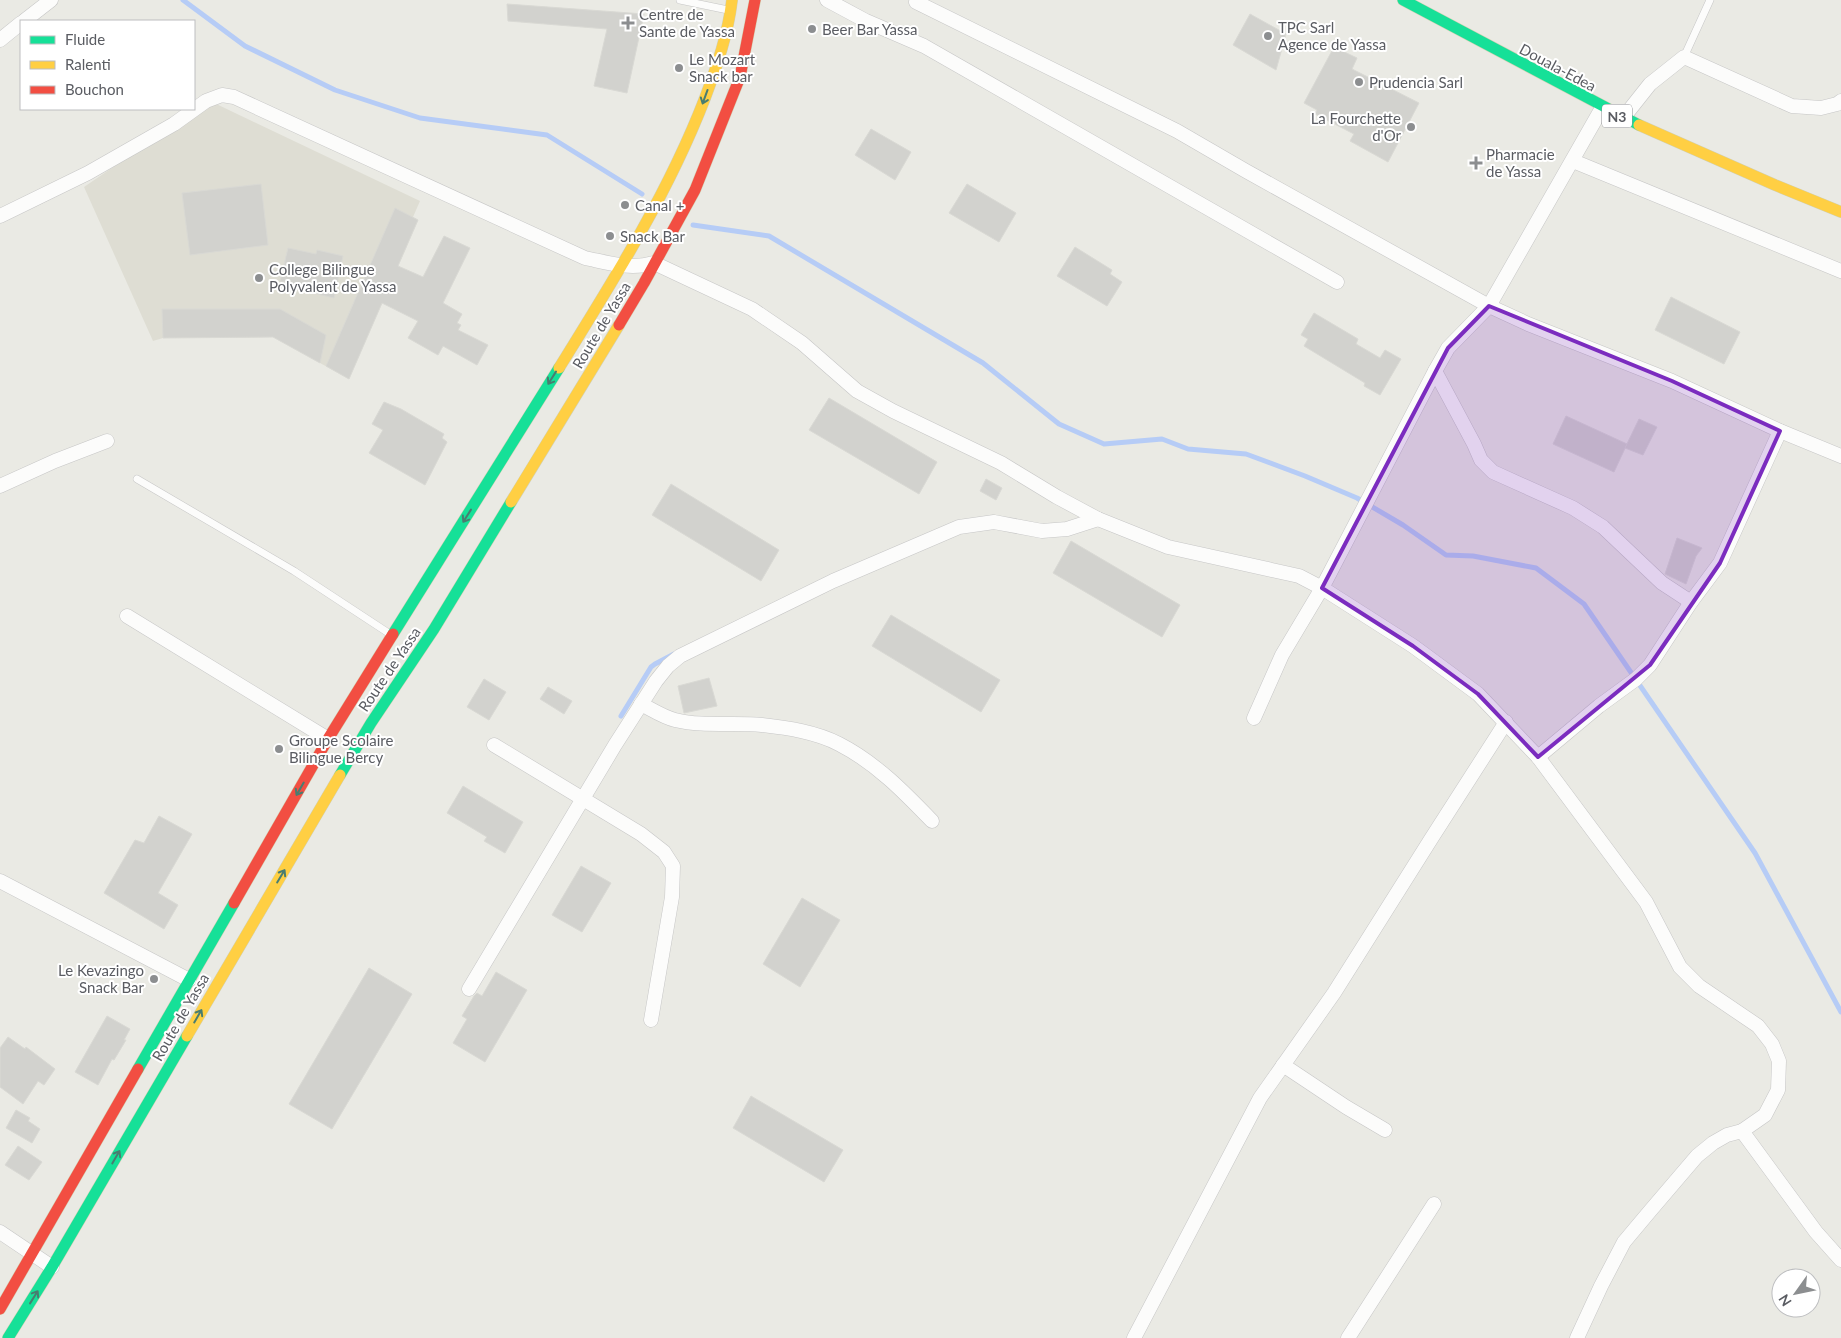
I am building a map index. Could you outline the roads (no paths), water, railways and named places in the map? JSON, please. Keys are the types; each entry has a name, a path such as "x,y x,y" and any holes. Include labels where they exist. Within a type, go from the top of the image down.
{"main road":[{"name":"Route de Yassa","path":"8,1338 52,1267 371,723 391,680 434,629 644,283 694,190 715,142 740,77 755,0"},
{"name":"Douala-Edea","path":"1403,0 1602,108 1775,185 1841,212"},
{"name":"Route de Yassa","path":"0,1310 328,739 622,266 663,192 689,138 721,55 732,5"},
{"path":"372,666 391,680"}],"street":[{"path":"26,20 51,0"},
{"path":"827,0 866,22 924,46 1337,282"},
{"path":"916,2 1177,131 1489,306 1528,324 1672,381 1780,431 1841,456"},
{"path":"0,40 20,24"},
{"path":"1623,118 1650,84 1684,57 1792,106 1821,108 1837,104 1841,101"},
{"path":"195,109 206,101 222,96 234,97 585,258 622,266 642,266 654,263 752,309 802,343 857,391 893,411 1001,463 1098,519 1168,547 1299,576 1322,588 1413,646 1478,694 1538,757 1646,902 1680,967 1699,986 1758,1026 1772,1044 1779,1061 1778,1090 1765,1115 1742,1131 1727,1135 1697,1156 1624,1242 1577,1338"},
{"path":"1254,718 1282,654 1322,588 1448,348 1489,306 1602,108"},
{"path":"0,216 88,173 174,124 193,110"},
{"path":"1573,161 1841,271"},
{"path":"1435,371 1481,460 1493,472 1573,508 1603,527 1662,583 1691,602"},
{"path":"1538,757 1599,706 1636,679 1650,665 1691,602 1720,563 1780,431"},
{"path":"0,486 106,441"},
{"path":"469,989 640,704 656,680 680,656 834,581 959,527 994,522 1042,531 1067,529 1098,519"},
{"path":"127,616 328,739"},
{"path":"640,704 673,720 701,724 761,725 808,733 838,743 863,758 896,783 932,822"},
{"path":"1134,1338 1260,1098 1334,993 1506,722"},
{"path":"494,745 641,834 664,852 672,866 672,897 651,1020"},
{"path":"0,881 189,980"},
{"path":"1283,1065 1346,1107 1385,1130"},
{"path":"1742,1131 1816,1232 1841,1260"},
{"path":"1348,1338 1434,1204"},
{"path":"0,1232 52,1267"}],"lane":[{"path":"680,0 732,5"},
{"path":"1684,57 1710,0"},
{"path":"137,479 294,571 392,636"}],"waterway":[{"path":"183,0 245,46 335,90 420,118 547,135 642,194"},
{"path":"693,225 769,236 983,363 1059,424 1104,444 1162,439 1188,449 1246,454 1357,498 1403,525 1446,555 1473,556 1536,568 1584,604 1755,853 1841,1012"},
{"path":"621,716 651,667 674,654"}],"place":[{"name":"Centre de Sante de Yassa","path":"628,23"},
{"name":"Beer Bar Yassa","path":"812,29"},
{"name":"TPC Sarl Agence de Yassa","path":"1268,36"},
{"name":"Le Mozart Snack bar","path":"679,68"},
{"name":"Prudencia Sarl","path":"1359,82"},
{"name":"La Fourchette d'Or","path":"1411,127"},
{"name":"Pharmacie de Yassa","path":"1476,163"},
{"name":"Canal +","path":"625,205"},
{"name":"Snack Bar","path":"610,236"},
{"name":"College Bilingue Polyvalent de Yassa","path":"259,278"},
{"name":"Groupe Scolaire Bilingue Bercy","path":"279,749"},
{"name":"Le Kevazingo Snack Bar","path":"154,979"}]}
